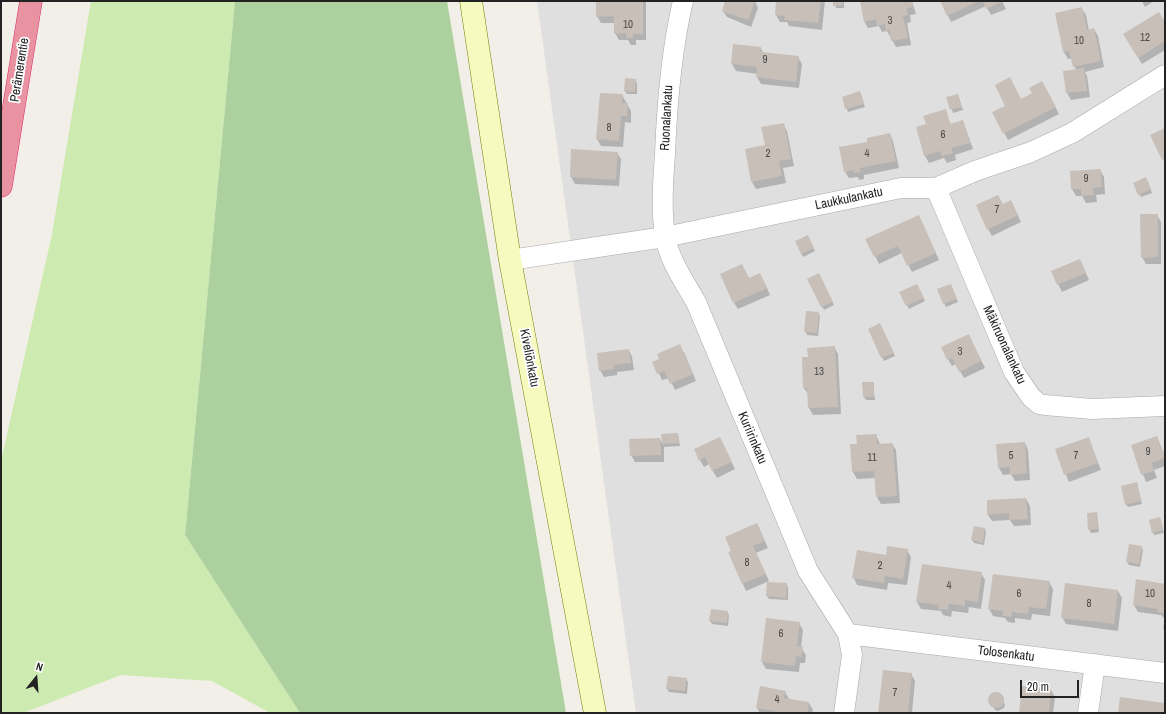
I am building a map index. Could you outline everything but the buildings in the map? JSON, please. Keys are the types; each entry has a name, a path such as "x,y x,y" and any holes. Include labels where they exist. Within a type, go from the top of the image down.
{"highway":[{"name":"Perämerentie","path":"1,186 31,1"}],"main road":[{"name":"Kiveliönkatu","path":"471,1 510,260 595,713"}],"street":[{"name":"Ruonalankatu","path":"665,237 664,172 669,75 674,38 683,1"},
{"name":"Laukkulankatu","path":"510,260 665,237 901,188 936,188 975,171 1031,152 1072,133 1165,75"},
{"name":"Mäkiruonalankatu","path":"936,188 1014,372 1027,392 1035,401 1045,405 1092,409 1165,406"},
{"name":"Kuriirinkatu","path":"665,237 676,268 696,302 808,571 848,634"},
{"name":"Tolosenkatu","path":"848,634 1165,673"},
{"path":"844,713 852,655 848,634"},
{"path":"1088,713 1095,664"}],"shaded area":[{"path":"537,1 1165,1 1165,713 636,713"}],"green space":[{"path":"91,1 235,1 185,535 300,713 270,713 212,681 121,675 23,713 1,713 1,461 52,234"},
{"path":"235,1 447,1 566,713 300,713 185,535"}]}
